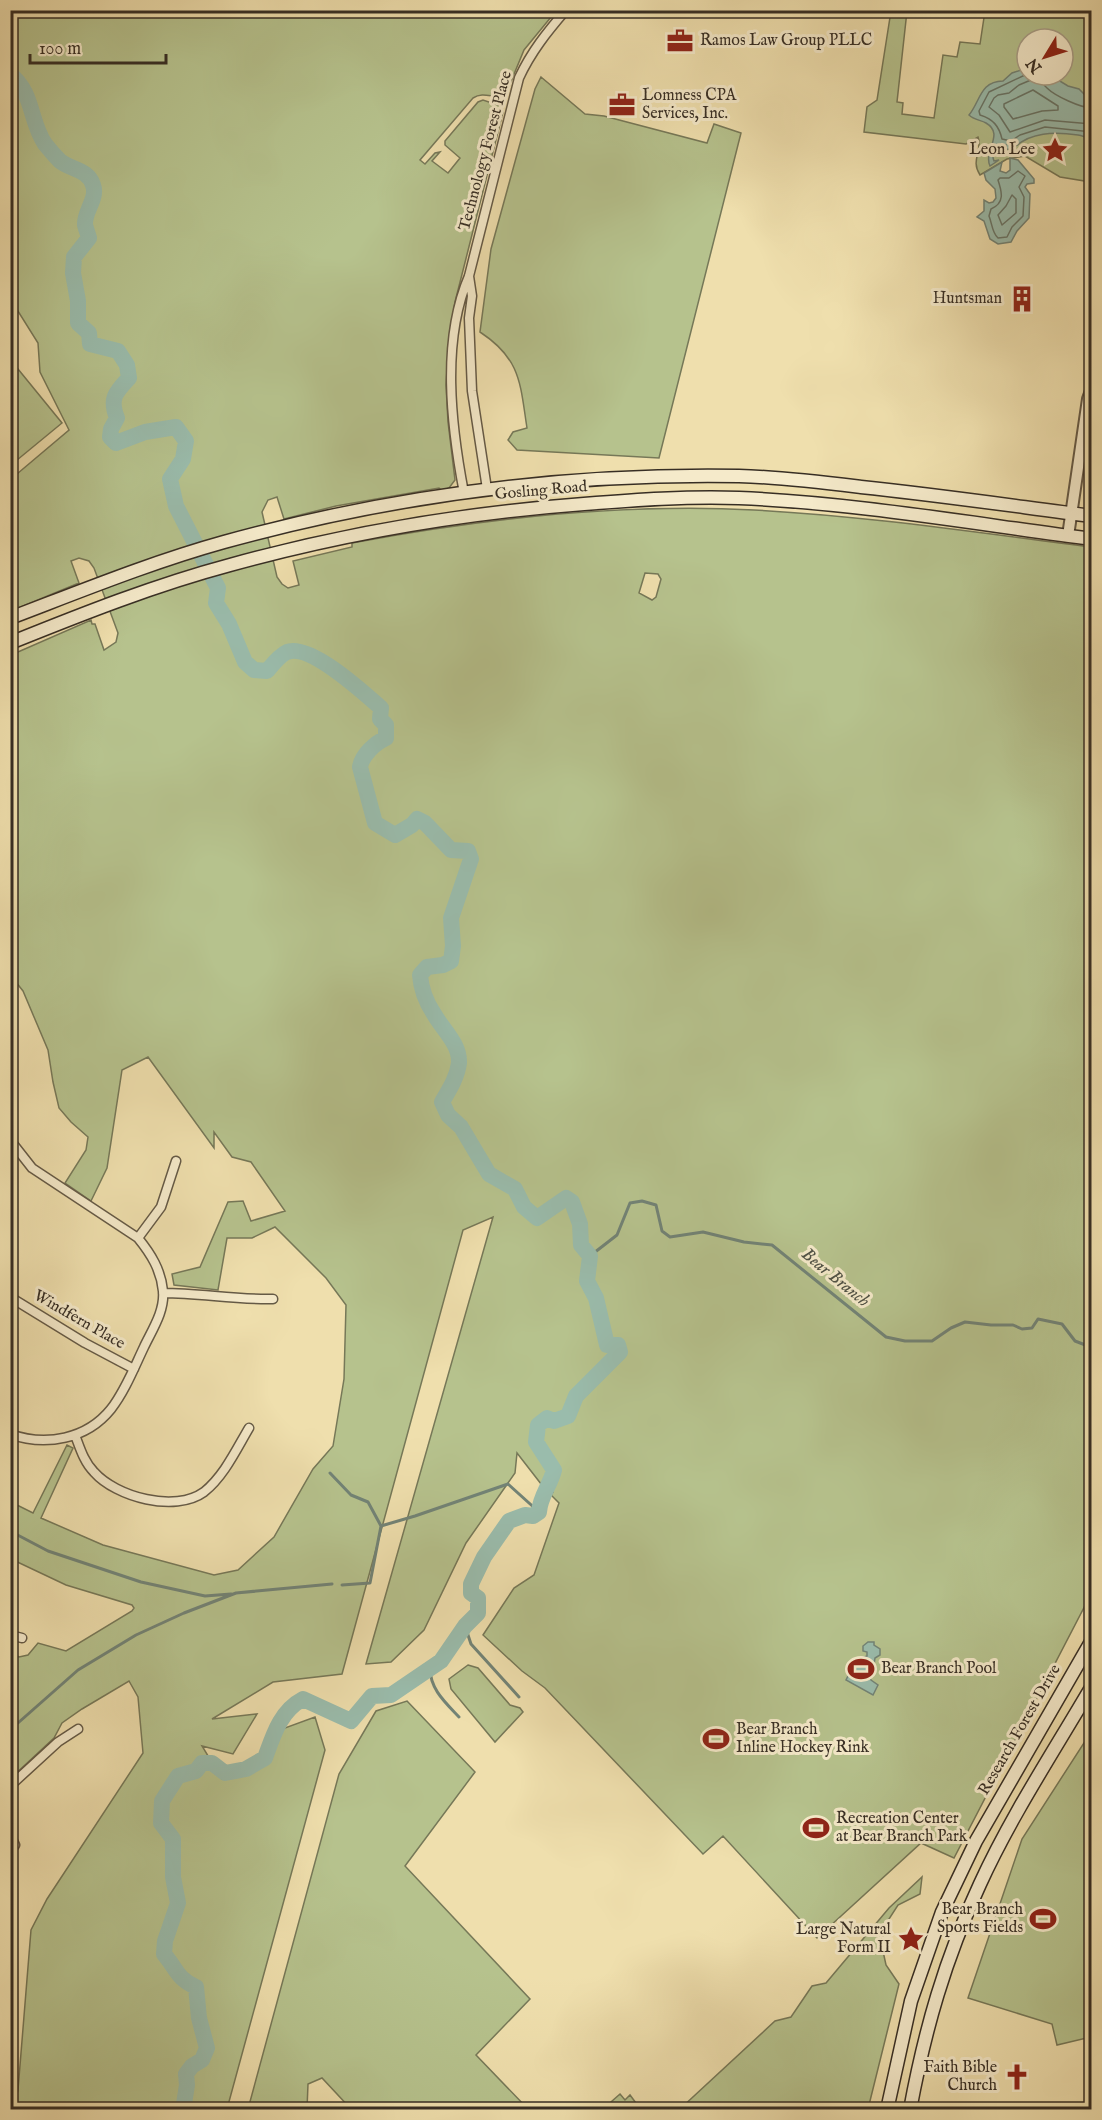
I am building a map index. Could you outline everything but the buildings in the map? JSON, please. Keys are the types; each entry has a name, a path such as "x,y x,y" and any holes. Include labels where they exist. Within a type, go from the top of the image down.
{"main road":[{"name":"Gosling Road","path":"10,618 183,555 285,526 352,510 488,489 633,478 739,476 927,494 1092,516"},
{"name":"Gosling Road","path":"10,644 190,577 290,550 418,522 469,515 634,501 737,498 796,502 936,518 1068,536 1091,535"},
{"name":"Research Forest Drive","path":"887,2109 911,2001 942,1912 976,1841 1092,1640"},
{"path":"910,2109 933,2007 964,1920 996,1851 1092,1686"}],"street":[{"name":"Technology Forest Place","path":"464,493 454,444 450,386 456,319 461,294 469,276 519,78 538,43 566,10"},
{"name":"Technology Forest Place","path":"469,276 472,296 469,318 472,391 488,489"},
{"path":"1068,536 1088,399 1092,388"},
{"path":"10,1140 32,1168 138,1238 157,1265 164,1293 160,1312 134,1369 111,1409 101,1419 75,1435 57,1440 41,1441 10,1434"},
{"path":"138,1238 160,1207 176,1161"},
{"path":"164,1293 194,1293 244,1300 273,1299"},
{"name":"Windfern Place","path":"10,1297 85,1343 134,1369"},
{"path":"75,1435 85,1460 92,1471 103,1481 152,1501 177,1502 189,1500 201,1494 211,1485 226,1466 249,1428"},
{"path":"10,1635 22,1638"},
{"path":"10,1786 58,1742 78,1729"},
{"path":"10,1835 15,1845 10,1852"}],"green space":[{"path":"11,11 556,11 524,50 505,96 481,95 473,98 420,160 425,164 435,153 440,152 432,161 448,173 460,158 445,145 445,141 478,102 483,100 501,106 503,112 455,302 449,342 446,385 455,480 449,488 442,491 439,488 336,506 284,519 277,497 268,500 262,512 277,577 282,584 288,588 299,585 293,561 352,547 352,543 452,526 552,514 603,511 703,508 839,516 1091,547 1092,675 1089,681 1092,682 1091,1594 954,1858 921,1843 817,1938 723,1836 703,1854 545,1688 522,1671 483,1635 514,1588 534,1575 559,1503 551,1495 553,1492 547,1487 545,1489 517,1453 515,1473 466,1543 424,1630 391,1662 366,1664 493,1217 463,1230 342,1674 273,1682 212,1719 257,1714 233,1754 202,1746 222,1779 256,1769 282,1729 315,1717 325,1750 227,2109 14,2109 18,2090 31,1930 47,1899 143,1753 138,1697 129,1681 62,1723 54,1738 11,1778 11,1653 19,1657 28,1655 38,1643 66,1651 134,1608 132,1605 66,1585 11,1559 11,1502 33,1513 67,1445 73,1448 41,1518 103,1545 214,1575 238,1570 274,1537 313,1469 333,1446 344,1379 346,1305 326,1278 275,1227 252,1238 227,1238 218,1290 174,1285 172,1274 200,1267 228,1202 243,1201 251,1221 285,1211 251,1162 232,1157 214,1132 214,1148 148,1057 122,1070 107,1168 91,1201 65,1183 86,1150 88,1137 59,1108 48,1050 23,991 11,976 11,655 91,620 92,624 95,624 104,650 116,642 118,633 94,568 89,561 79,558 71,561 79,583 11,611 11,479 69,430 40,372 38,343 11,300","holes":["645,573 658,574 661,579 656,597 652,600 639,593"]},
{"path":"891,11 907,11 897,102 903,103 902,114 934,118 943,55 957,57 960,42 980,44 985,11 1091,11 1091,182 1060,177 1025,156 1007,159 980,175 976,165 978,137 966,144 864,132 867,107 877,100"},
{"path":"541,77 585,114 604,116 707,143 714,124 741,133 659,458 517,450 508,440 513,432 527,428 520,385 511,362 504,352 480,332 491,249 535,89"},
{"path":"18,369 62,423 11,465 11,374"},
{"path":"468,1665 478,1668 510,1705 520,1708 523,1712 495,1742 451,1689 449,1679"},
{"path":"407,1701 475,1772 405,1866 530,1999 476,2055 528,2109 351,2109 322,2078 308,2084 307,2109 248,2109 339,1774 376,1711"},
{"name":"Bear Branch Sports Fields","path":"1091,1732 1091,2037 1057,2045 1052,2024 968,1998 1022,1839"},
{"path":"922,1877 920,1894 898,1905 887,1922 881,1942 886,1965 899,1984 868,2109 680,2109 775,2021 791,2017 812,1986 826,1983 889,1908"},
{"path":"620,2094 625,2100 630,2095 639,2107 636,2109 603,2109"}],"water":[{"path":"1015,72 1015,87 1072,87 1091,95 1091,136 1052,133 1035,136 1026,139 1012,150 1006,149 1006,145 998,148 993,158 994,161 999,160 990,166 989,154 994,132 986,123 969,115 985,88 995,82 1003,81"},
{"path":"1010,158 1018,160 1034,179 1034,183 1027,184 1025,187 1030,194 1029,218 1011,242 998,244 990,239 984,221 977,217 984,211 984,200 989,203 996,198 995,189 986,180 984,173 1002,162 1000,171 1006,173 1010,170"},
{"name":"Bear Branch Pool","path":"868,1642 874,1642 874,1645 880,1649 880,1655 875,1658 868,1675 878,1685 873,1695 846,1680 852,1668 858,1665 859,1659 867,1656 867,1652 863,1651 863,1646"}],"waterway":[{"path":"10,74 23,90 45,144 60,161 83,173 93,185 94,195 85,220 89,238 74,257 73,273 78,301 78,323 89,333 90,344 118,351 127,365 129,378 115,396 114,405 117,418 111,429 110,437 116,443 145,432 176,427 186,441 183,459 170,479 176,506 218,588 216,603 229,624 245,662 254,670 267,671 284,653 297,651 309,655 336,671 381,708 380,719 386,725 386,738 370,750 363,758 360,767 375,823 395,835 412,825 417,819 425,823 451,850 468,851 471,859 451,918 453,946 451,961 443,965 427,967 420,975 426,1000 454,1043 459,1056 456,1074 442,1102 448,1115 461,1127 489,1174 515,1189 524,1207 537,1218 566,1198 572,1202 580,1224 581,1245 590,1256 587,1281 596,1298 607,1345 618,1345 620,1352 576,1396 568,1416 554,1421 547,1418 538,1425 536,1442 554,1470 541,1501 539,1512 533,1516 525,1515 509,1521 484,1557 471,1584 471,1593 478,1598 478,1613 465,1626 441,1661 391,1695 372,1696 351,1721 303,1699 288,1710 283,1717 274,1733 265,1758 246,1769 225,1773 212,1763 202,1763 196,1771 178,1776 162,1801 161,1823 173,1839 173,1877 178,1903 165,1941 164,1954 181,1977 196,1987 199,2018 207,2048 202,2060 192,2066 186,2074 187,2085 183,2110"},
{"name":"Bear Branch","path":"590,1256 617,1235 630,1203 642,1201 656,1205 662,1231 670,1237 703,1232 744,1242 772,1245 886,1337 905,1341 932,1341 965,1322 1013,1325 1022,1329 1032,1328 1038,1319 1062,1324 1075,1341 1088,1346 1092,1341"},
{"path":"330,1473 351,1495 368,1502 381,1526"},
{"path":"342,1585 370,1583 381,1526 508,1484 539,1512"},
{"path":"10,1531 48,1551 141,1582 205,1596 231,1594"},
{"path":"10,1730 78,1670 136,1635 184,1613 236,1593 332,1584"},
{"path":"465,1626 471,1644 519,1697"},
{"path":"430,1668 435,1689 459,1717"}],"place":[{"name":"Ramos Law Group PLLC","path":"680,41"},
{"name":"Lomness CPA Services, Inc.","path":"622,105"},
{"name":"Leon Lee","path":"1055,150"},
{"name":"Huntsman","path":"1022,299"},
{"name":"Bear Branch Pool","path":"861,1669"},
{"name":"Bear Branch Inline Hockey Rink","path":"716,1739"},
{"name":"Recreation Center at Bear Branch Park","path":"816,1828"},
{"name":"Bear Branch Sports Fields","path":"1043,1919"},
{"name":"Large Natural Form II","path":"911,1939"},
{"name":"Faith Bible Church","path":"1017,2077"}]}
